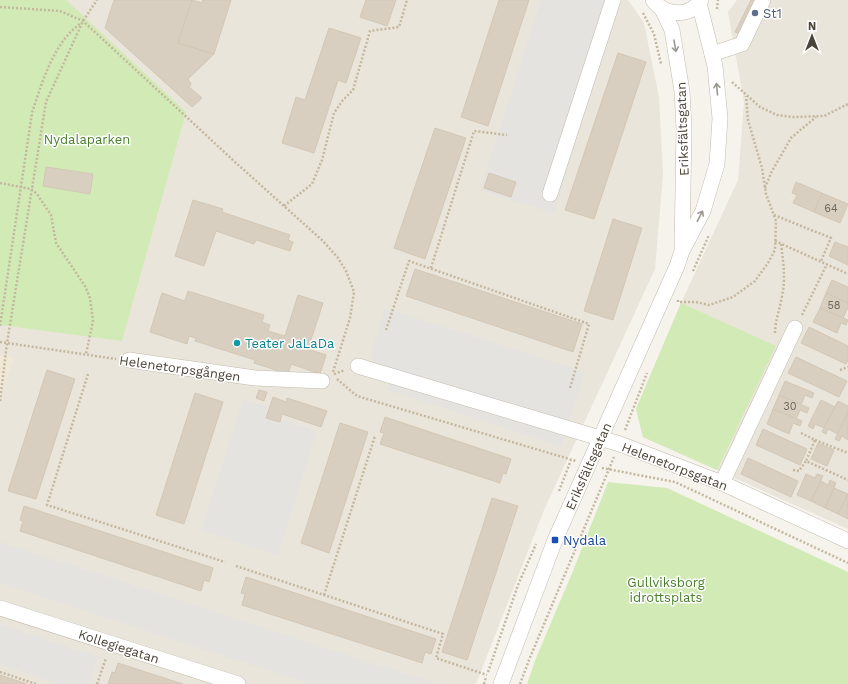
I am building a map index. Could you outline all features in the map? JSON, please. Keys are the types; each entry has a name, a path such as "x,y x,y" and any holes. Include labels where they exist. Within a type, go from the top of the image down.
{"street":[{"path":"550,194 613,0"},
{"path":"712,54 742,44 763,0"},
{"path":"657,5 671,13 682,13 692,10 700,1"},
{"name":"Eriksfältsgatan","path":"501,684 543,570 677,266 682,251 703,211 717,164 720,118 715,66 700,1"},
{"name":"Eriksfältsgatan","path":"657,5 672,30 682,91 684,129 682,251"},
{"path":"722,483 795,328"},
{"name":"Helenetorpsgången","path":"129,360 255,378 327,378"},
{"name":"Helenetorpsgatan","path":"358,366 620,444 722,483 848,541"},
{"name":"Kollegiegatan","path":"0,608 238,684"}],"path":[{"path":"0,401 7,343 46,102 82,21 96,0"},
{"path":"284,206 312,184 322,160 334,113 343,100 353,90 370,31 399,27 407,0"},
{"path":"718,0 718,12"},
{"path":"0,7 60,11 82,21 150,85 323,241 333,252 346,271 354,292 350,318 327,378"},
{"path":"0,326 32,113 40,88 55,55 66,37 82,21"},
{"path":"727,77 746,96 760,107 777,115 793,117 824,116 848,104"},
{"path":"681,295 678,302 696,302 709,305 733,296 755,281 762,273 775,250 776,221 765,189 762,168 748,120 746,96"},
{"path":"765,189 771,173 791,138 817,117"},
{"path":"431,268 474,131 507,135"},
{"path":"0,183 31,189 37,194 51,215 56,243 85,286 90,298 93,321 86,354"},
{"path":"774,215 831,238 821,261"},
{"path":"690,276 706,244 710,231"},
{"path":"775,241 848,274"},
{"path":"775,334 775,326 781,302 784,279 784,259 781,243"},
{"path":"386,330 409,260 590,324 570,388"},
{"path":"795,328 827,264"},
{"name":"Helenetorpsgången","path":"0,342 129,360"},
{"path":"327,378 358,366"},
{"path":"840,370 848,367"},
{"path":"520,684 620,444 648,371"},
{"path":"88,374 47,506 225,562"},
{"path":"327,378 356,396 589,465 608,470 675,482 848,563"},
{"path":"801,434 848,453"},
{"path":"324,595 375,436"},
{"path":"793,470 799,471 806,461 815,440"},
{"path":"557,495 571,460"},
{"path":"806,461 848,480"},
{"path":"484,684 518,584 536,543"},
{"path":"236,566 443,634 436,658 487,675"},
{"path":"97,684 108,654"},
{"path":"0,672 36,684"}],"shaded area":[{"path":"0,0 628,0 644,23 659,97 663,174 655,269 544,510 476,684 0,684"},
{"path":"541,0 620,0 554,213 480,190"},
{"path":"737,0 848,0 848,529 643,437 636,409 681,303 738,180 744,102 728,12"},
{"path":"385,308 585,372 561,446 387,390 390,380 370,356"},
{"path":"0,356 14,358 0,398"},
{"path":"243,399 268,407 266,414 317,431 278,555 201,531"},
{"path":"0,542 437,684 310,684 0,583"},
{"path":"0,624 98,657 89,684 58,684 0,664"}],"green space":[{"name":"Nydalaparken","path":"0,0 66,0 186,112 122,341 0,325"},
{"path":"681,303 776,346 717,470 643,437 636,409"},
{"name":"Gullviksborg idrottsplats","path":"608,482 667,488 848,572 848,684 527,684 536,658 573,571"}],"building":[{"path":"114,0 192,0 178,43 214,54 188,79 191,84 189,87 202,98 192,107 105,28"},
{"path":"192,0 202,3 203,0 231,0 214,54 178,43"},
{"path":"366,0 396,0 387,26 360,17"},
{"path":"499,0 529,0 488,126 461,117"},
{"path":"751,0 769,0 750,39 735,32"},
{"path":"329,28 361,38 346,83 338,80 314,153 282,143 296,97 305,100"},
{"path":"618,53 646,62 594,219 565,210"},
{"path":"435,128 466,138 425,259 394,248"},
{"path":"46,167 93,174 90,194 43,186"},
{"path":"489,173 516,182 511,197 484,188"},
{"path":"796,182 822,193 814,212 793,203 797,195 792,193"},
{"path":"822,193 848,204 840,223 814,212"},
{"path":"193,200 223,209 222,212 290,235 288,240 293,242 290,251 256,240 254,244 216,231 204,266 175,256"},
{"path":"613,219 642,228 613,320 584,311"},
{"path":"835,242 848,247 848,265 829,256"},
{"path":"415,269 582,324 573,352 406,296"},
{"path":"832,280 848,287 848,303 826,293"},
{"path":"188,291 264,315 262,322 270,325 268,331 285,336 298,295 323,303 308,349 326,355 320,374 291,364 288,374 254,363 255,360 195,341 196,338 189,336 187,344 150,332 162,293 185,301"},
{"path":"826,293 848,303 848,309 843,318 820,308"},
{"path":"820,308 848,320 846,325 841,323 837,333 813,322"},
{"path":"809,327 848,346 848,361 846,364 801,343"},
{"path":"796,357 847,381 839,397 788,373"},
{"path":"47,370 75,379 36,499 8,491"},
{"path":"785,381 814,393 812,398 805,395 801,405 779,395"},
{"path":"259,390 267,392 264,401 256,398"},
{"path":"195,393 223,402 184,524 156,515"},
{"path":"779,395 809,408 807,413 800,410 796,419 773,409"},
{"path":"273,397 286,402 287,398 327,411 321,427 282,414 280,422 266,418"},
{"path":"821,400 835,407 824,428 815,424 813,429 808,426"},
{"path":"838,401 848,406 848,412 838,434 828,429 826,434 822,432"},
{"path":"773,409 802,421 800,426 793,423 789,434 767,424"},
{"path":"848,413 848,440 842,436 839,441 835,439"},
{"path":"385,417 511,459 506,474 503,473 500,483 380,444 384,433 380,432"},
{"path":"340,423 368,432 329,553 301,543"},
{"path":"763,429 807,449 800,465 756,445"},
{"path":"818,443 834,450 827,466 811,459"},
{"path":"748,458 798,481 791,497 741,474"},
{"path":"806,474 815,478 817,474 823,476 811,501 797,495"},
{"path":"830,480 836,483 825,508 811,501 821,481 828,485"},
{"path":"834,488 848,494 838,514 825,508"},
{"path":"848,494 848,519 838,514"},
{"path":"492,498 518,506 467,660 442,652"},
{"path":"24,506 213,568 209,582 204,580 201,591 20,531 23,521 20,520"},
{"path":"246,577 436,639 431,654 425,652 422,663 242,605 245,594 241,593"},
{"path":"118,663 183,684 108,684 112,672 115,673"},
{"path":"0,675 27,684 0,684"}],"place":[{"name":"St1","path":"755,13"},
{"name":"Teater JaLaDa","path":"237,343"},
{"name":"Nydala","path":"555,540"}]}
